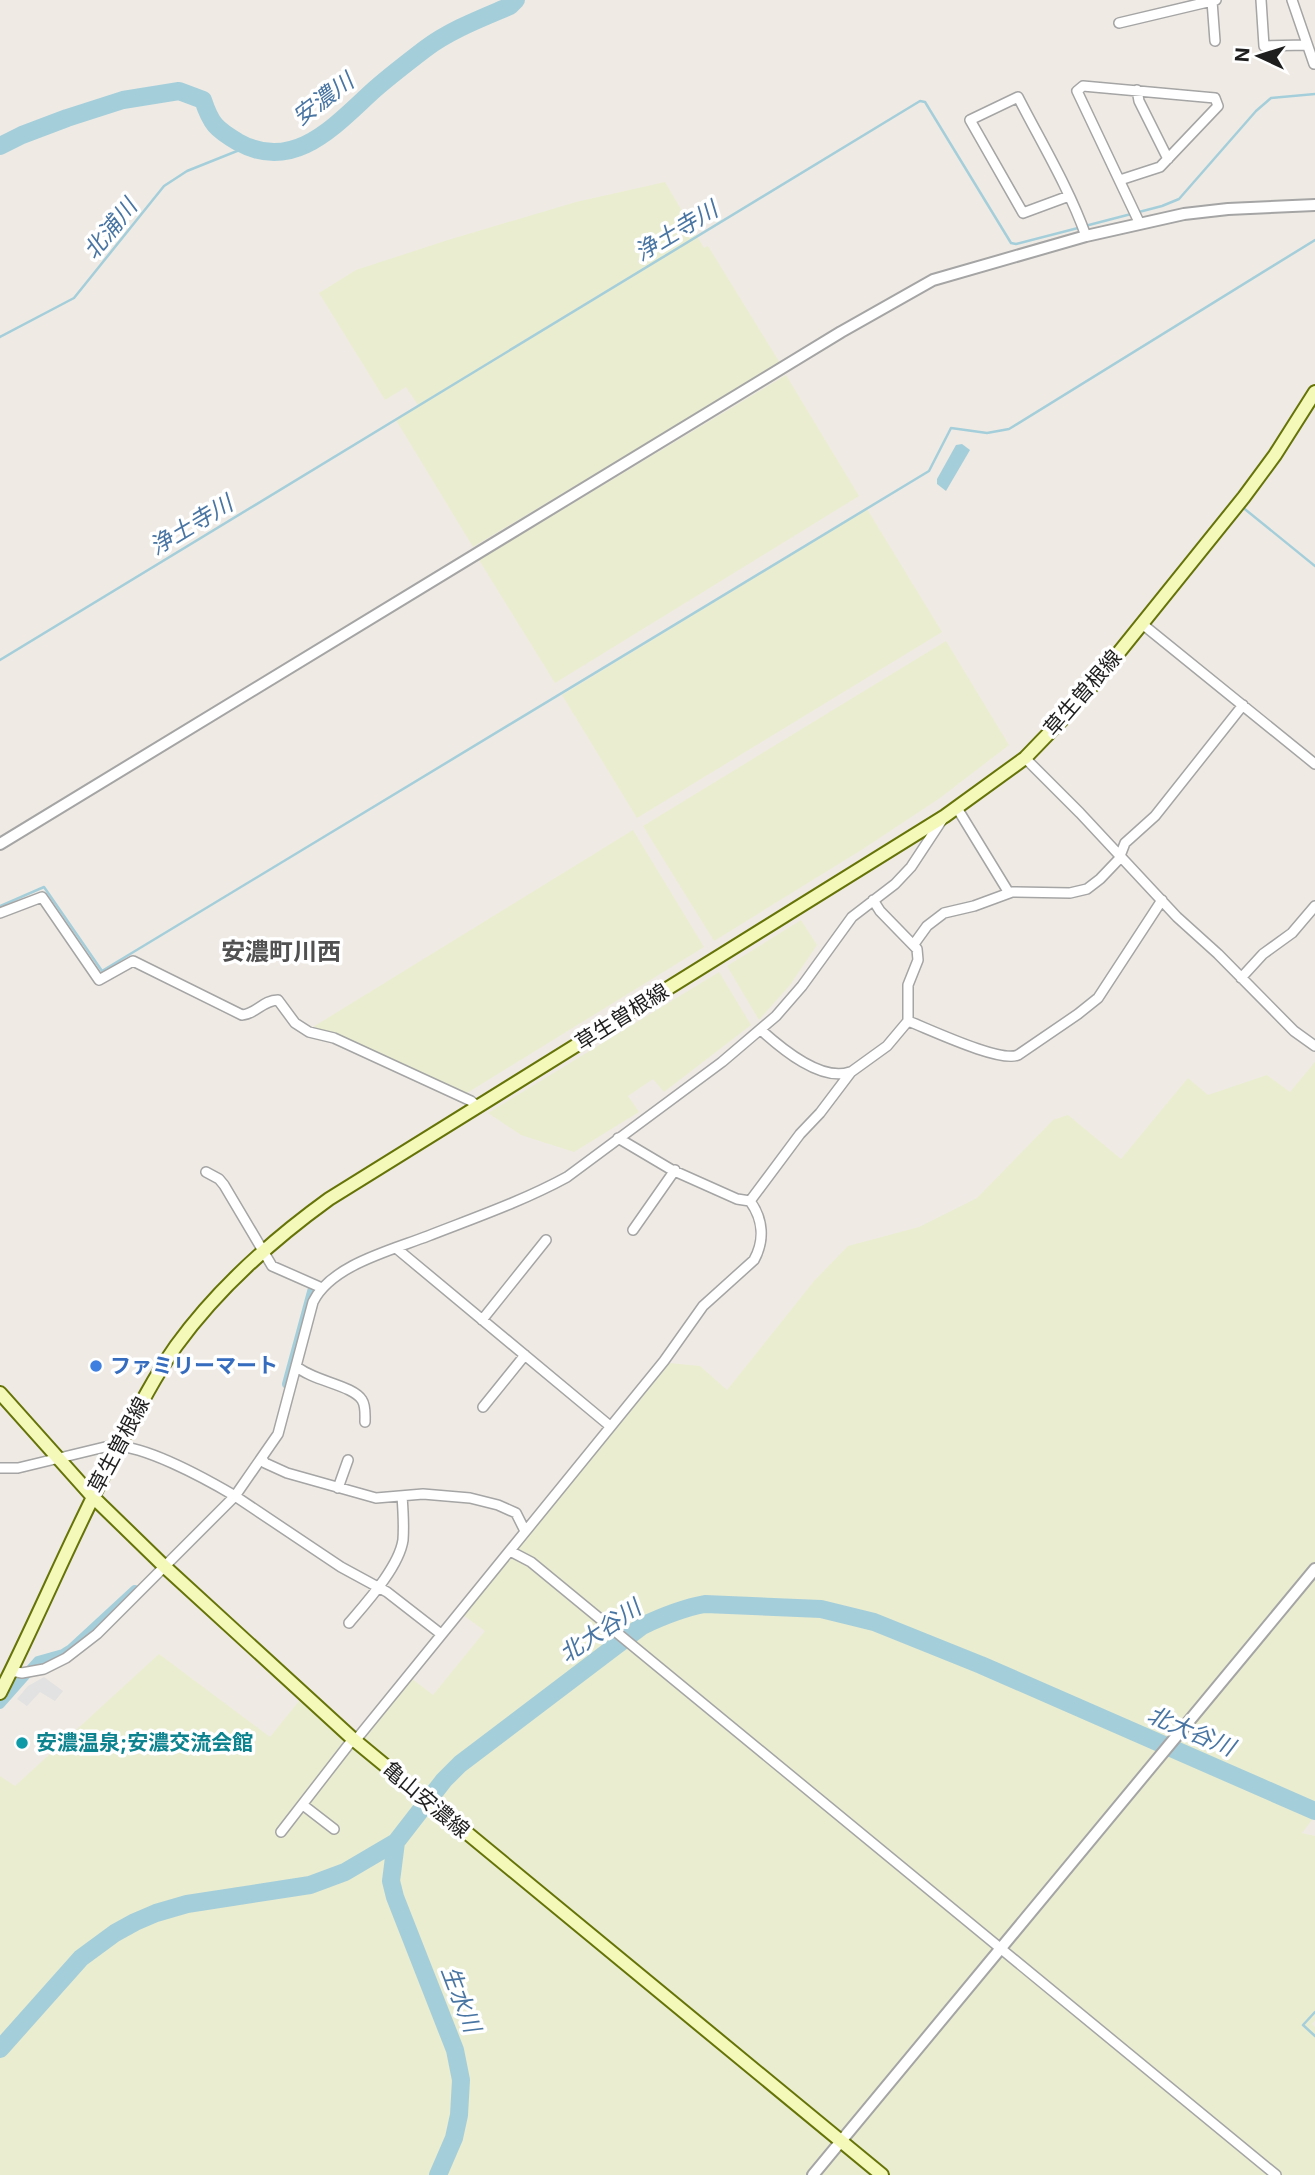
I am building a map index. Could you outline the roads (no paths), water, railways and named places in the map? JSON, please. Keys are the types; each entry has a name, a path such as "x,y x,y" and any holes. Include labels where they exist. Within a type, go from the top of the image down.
{"main road":[{"name":"草生曽根線","path":"0,1693 92,1496 143,1398 177,1345 223,1289 263,1250 329,1199 945,816 1025,758 1079,702 1244,498 1275,456 1315,393"},
{"name":"亀山安濃線","path":"0,1393 58,1460 164,1567 354,1740 882,2175"}],"street":[{"path":"1261,0 1264,46 1307,45"},
{"path":"1292,0 1314,64"},
{"path":"1119,23 1214,1 1214,41"},
{"path":"1120,180 1160,167 1218,106 1215,98 1083,86 1077,91 1139,222"},
{"path":"1137,90 1139,101 1168,159"},
{"path":"1069,197 1023,212 970,120 1018,97 1069,197 1086,236"},
{"path":"0,844 907,293 933,280 1139,222 1228,209 1315,205"},
{"path":"1141,623 1315,764"},
{"path":"914,944 927,926 944,913 974,906 1009,893 1070,893 1087,889 1100,879 1120,856 1125,843 1155,816 1242,705"},
{"path":"1025,758 1162,900 1294,1031 1315,1046"},
{"path":"957,808 1009,893"},
{"path":"11,1671 22,1673 44,1669 66,1658 104,1627 235,1496 278,1434 313,1302 322,1288 346,1270 566,1177 722,1062 761,1030 790,1001 852,917 895,884 911,867 945,816"},
{"path":"0,913 42,897 99,980 133,961 242,1015 250,1014 270,1000 278,1000 295,1023 309,1032 334,1038 477,1106"},
{"path":"750,1201 851,1072 887,1046 908,1021 908,985 919,956 914,944 880,911 873,900"},
{"path":"908,1021 956,1041 1012,1058 1098,998 1162,900"},
{"path":"1241,978 1263,954 1292,933 1315,906"},
{"path":"761,1030 779,1046 826,1073 851,1072"},
{"path":"281,1832 664,1361 703,1306 755,1258 762,1239 761,1225 757,1210 750,1201 737,1199 675,1170 618,1139"},
{"path":"633,1230 675,1170"},
{"path":"206,1172 224,1185 272,1266 322,1288"},
{"path":"482,1320 546,1240"},
{"path":"396,1248 610,1426"},
{"path":"483,1407 525,1355"},
{"path":"296,1366 319,1380 355,1393 362,1399 365,1422"},
{"path":"0,1468 18,1468 58,1460 95,1448 120,1445 142,1450 235,1496 341,1567 379,1587 441,1634"},
{"path":"262,1459 287,1473 376,1499 423,1494 498,1504 516,1513 524,1531"},
{"path":"338,1489 348,1460"},
{"path":"349,1623 379,1587 402,1543 402,1496"},
{"path":"509,1551 531,1562 636,1647 745,1740 1276,2175"},
{"path":"813,2175 1315,1569"},
{"path":"303,1805 334,1829"}],"water":[{"path":"962,444 970,450 946,491 937,484 937,479 956,445"}],"waterway":[{"name":"安濃川","path":"0,146 67,118 123,100 179,91 203,100 215,125 238,142 259,150 278,152 296,148 330,129 387,79 435,42 510,6 516,0"},
{"name":"浄土寺川","path":"1085,226 1179,199 1256,111 1271,98 1315,94"},
{"name":"浄土寺川","path":"0,660 920,101 925,102 1011,243 1078,228"},
{"name":"北浦川","path":"0,337 74,298 164,186 187,171 247,147"},
{"path":"0,906 44,887 102,971 929,471 951,428 987,433 1009,429 1315,240"},
{"path":"1241,506 1315,566"},
{"path":"287,1384 313,1288"},
{"path":"0,1704 38,1661 71,1649 135,1590"},
{"name":"北大谷川","path":"0,2049 81,1958 115,1933 156,1913 187,1904 310,1885 345,1872 396,1842 444,1780 460,1764 642,1626 705,1604 821,1609 874,1622 981,1665 1315,1811"},
{"name":"生水川","path":"396,1842 391,1881 395,1897 455,2050 461,2080 459,2115 454,2138 438,2175"},
{"path":"1315,2012 1303,2025 1315,2036"}],"place":[{"name":"ファミリーマート","path":"96,1366"},
{"name":"安濃温泉;安濃交流会館","path":"22,1743"}],"district":[{"name":"安濃町川西","path":"281,952"}]}
